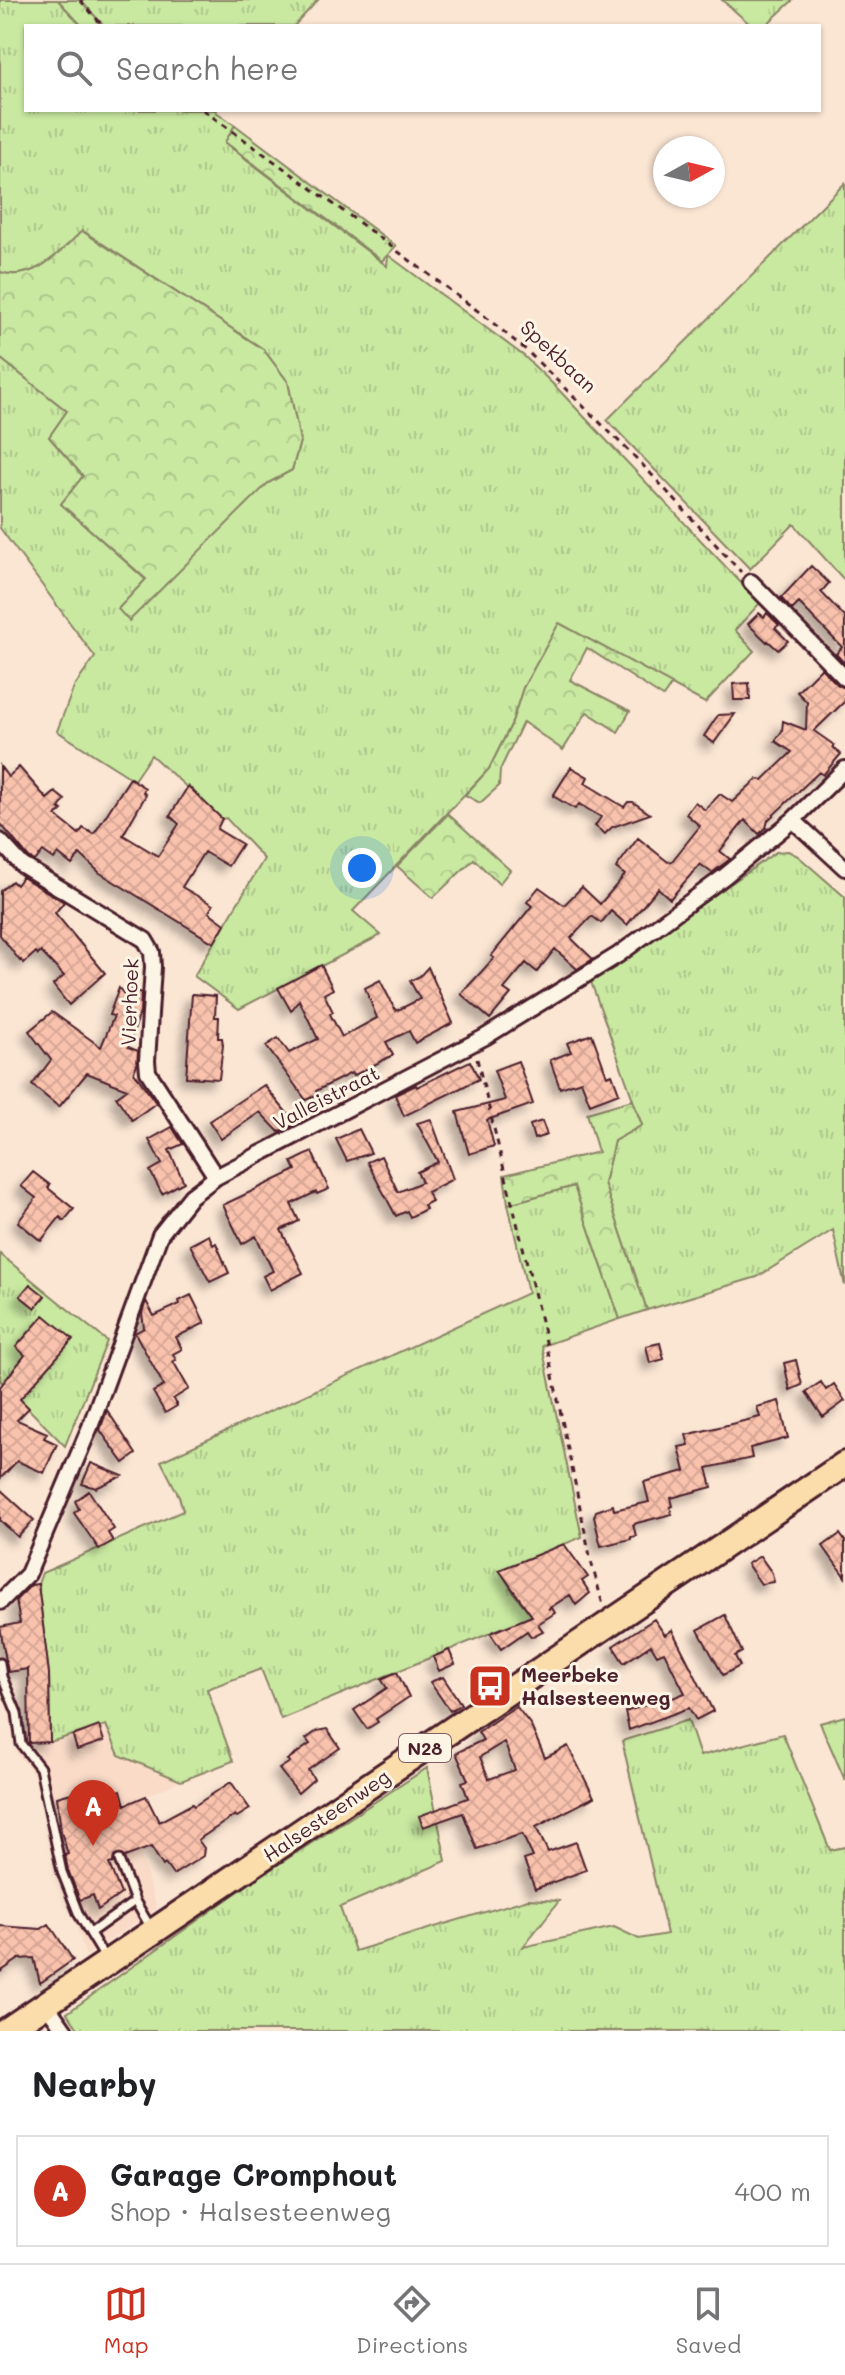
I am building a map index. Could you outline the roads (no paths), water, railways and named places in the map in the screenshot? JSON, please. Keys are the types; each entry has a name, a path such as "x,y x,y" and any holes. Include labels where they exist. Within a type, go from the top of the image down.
{"main road":[{"name":"Halsesteenweg","path":"6,2031 845,1464"}],"street":[{"path":"751,582 845,678"},
{"name":"Valleistraat","path":"0,1602 28,1574 90,1427 160,1235 191,1196 216,1177 473,1044 618,955 725,876 793,820 845,769"},
{"path":"793,820 845,868"},
{"name":"Vierhoek","path":"0,841 22,865 145,940 152,952 153,967 148,1072 216,1177"},
{"path":"46,2004 65,2031"}],"lane":[{"path":"0,1663 2,1677 17,1713 21,1744 40,1768 62,1872 79,1915 108,1962"},
{"path":"119,1860 135,1901 153,1932"},
{"path":"90,1933 135,1901"}],"place":[{"name":"Meerbeke Halsesteenweg","path":"490,1686"},
{"name":"Garage Cromphout","path":"93,1846"}]}
